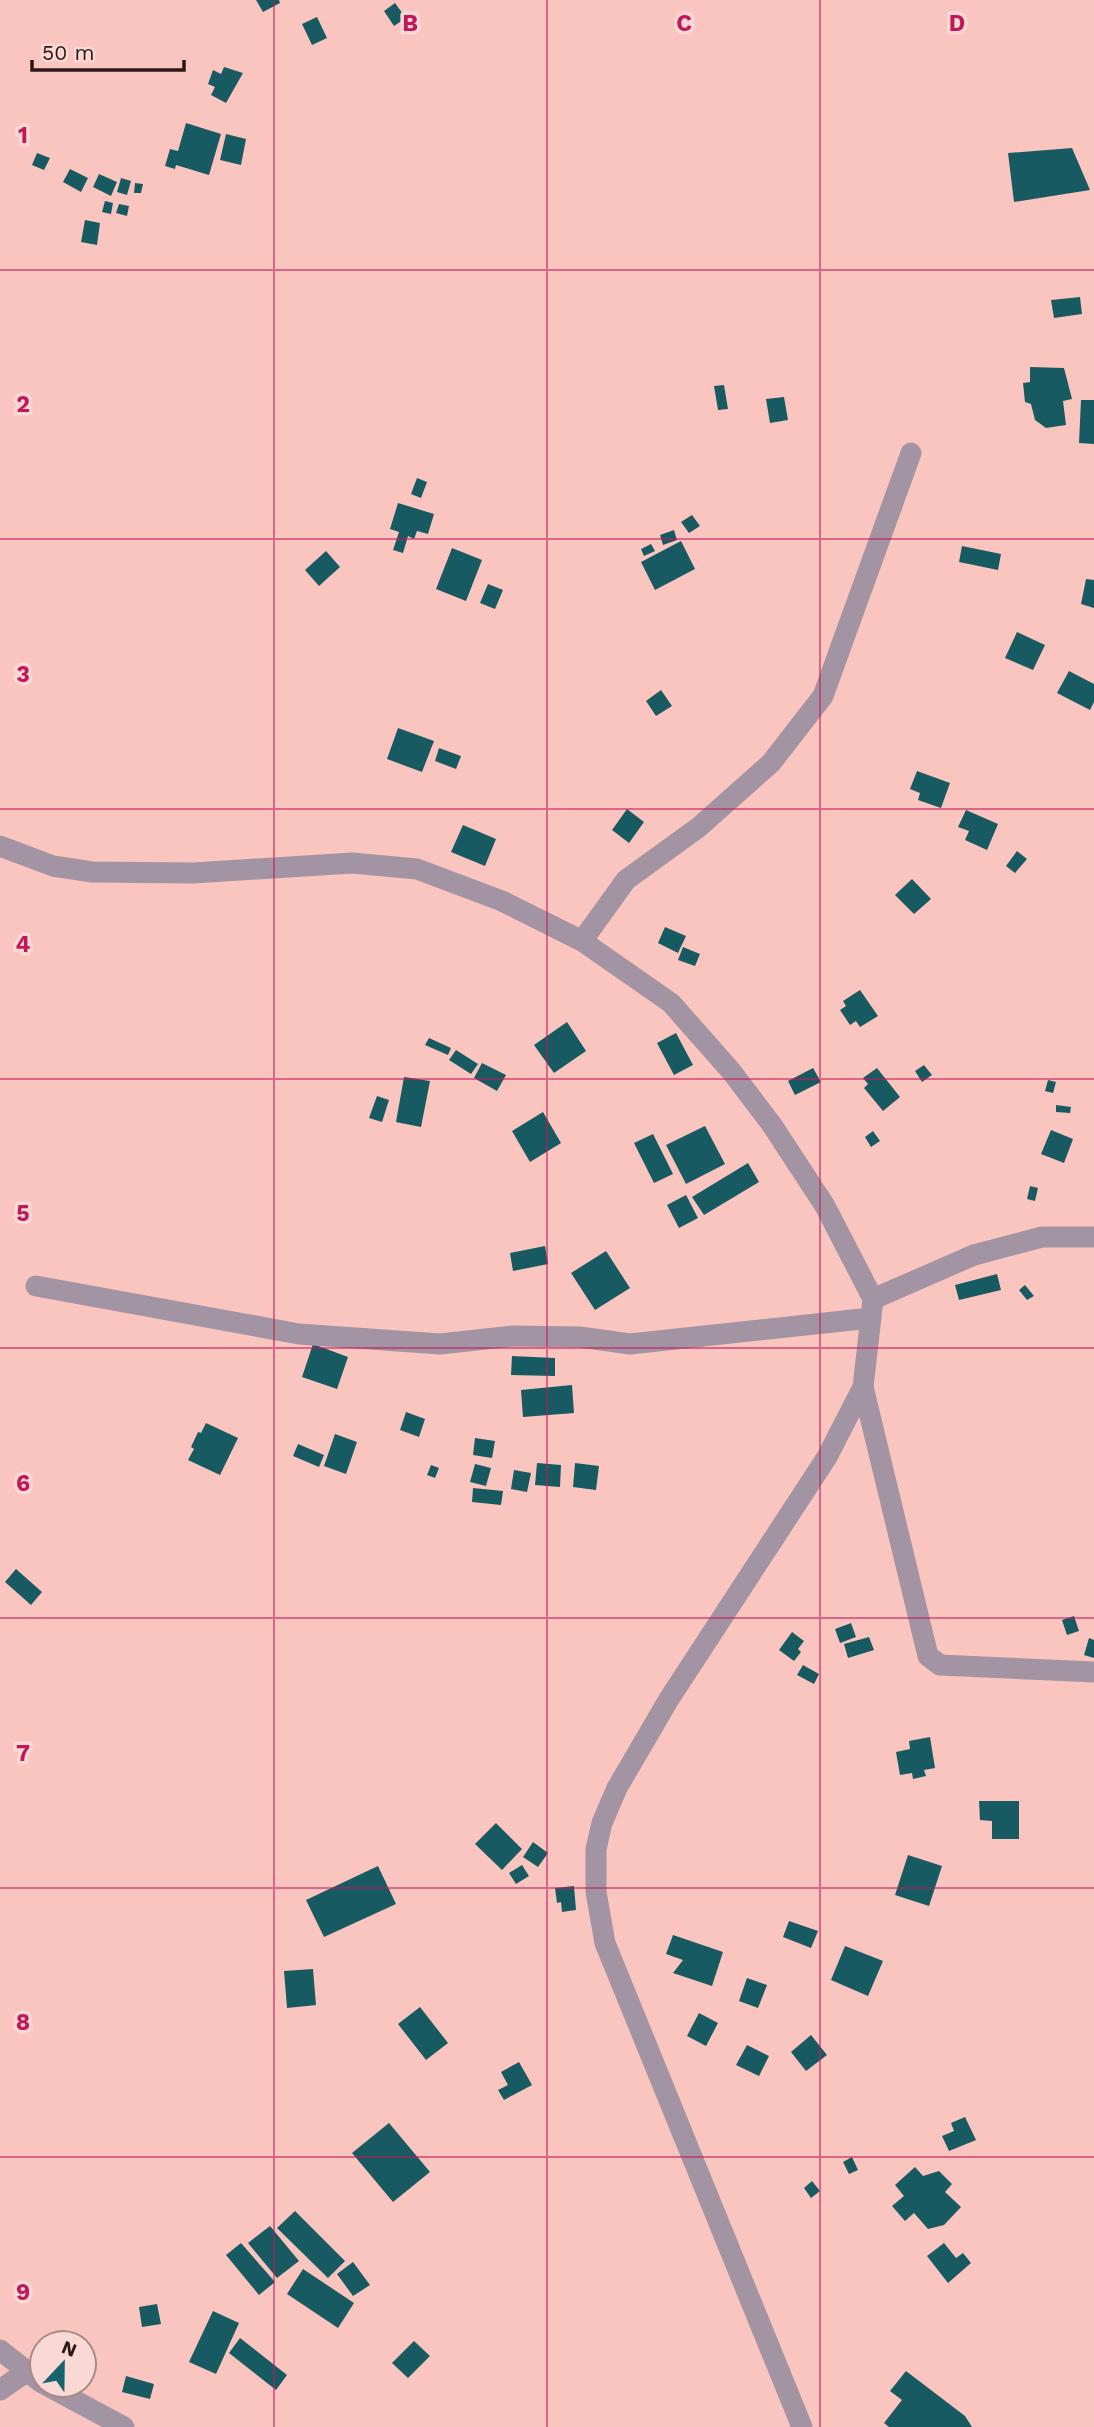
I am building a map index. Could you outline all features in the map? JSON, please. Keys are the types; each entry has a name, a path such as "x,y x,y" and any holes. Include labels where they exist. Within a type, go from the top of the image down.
{"street":[{"path":"582,941 626,880 699,827 771,764 823,696 911,453"},
{"path":"0,846 53,866 92,872 193,873 352,863 417,869 502,901 582,941 671,1003 731,1071 772,1125 825,1206 872,1309 863,1387 928,1656 940,1665 1094,1672"},
{"path":"36,1286 299,1334 440,1344 514,1336 580,1337 630,1344 872,1309 974,1255 1042,1237 1094,1237"},
{"path":"802,2427 605,1943 596,1892 596,1849 602,1823 617,1788 669,1699 827,1457 863,1387"},
{"path":"0,2350 28,2372"},
{"path":"0,2390 28,2383"},
{"path":"73,2399 124,2427"}],"building":[{"path":"256,0 279,0 280,3 263,12"},
{"path":"395,3 406,18 394,26 384,11"},
{"path":"317,17 327,38 312,45 302,24"},
{"path":"224,67 243,73 226,103 211,95 215,87 208,84 213,70 221,74"},
{"path":"186,123 221,134 209,175 176,165 175,169 165,166 170,149 178,151"},
{"path":"226,134 246,139 241,165 220,160"},
{"path":"1072,148 1090,190 1014,202 1008,153"},
{"path":"37,153 50,158 44,170 32,165"},
{"path":"70,169 88,178 81,192 63,182"},
{"path":"99,174 117,182 111,196 93,187"},
{"path":"121,178 131,181 127,195 117,192"},
{"path":"135,183 143,184 141,193 134,193"},
{"path":"105,201 113,203 111,214 102,212"},
{"path":"119,204 129,206 127,216 116,213"},
{"path":"85,220 100,223 97,245 81,242"},
{"path":"1080,297 1082,314 1054,318 1051,300"},
{"path":"1030,367 1064,368 1072,399 1063,401 1066,425 1046,428 1035,420 1031,404 1025,402 1023,383 1030,382"},
{"path":"724,385 728,409 718,410 714,386"},
{"path":"784,397 788,420 770,423 766,399"},
{"path":"1081,400 1094,400 1094,444 1079,443"},
{"path":"417,478 427,482 421,498 411,494"},
{"path":"398,503 434,514 428,534 417,531 414,539 408,536 403,553 393,550 399,532 390,529"},
{"path":"692,515 700,526 689,533 681,522"},
{"path":"674,530 677,540 663,545 660,535"},
{"path":"681,541 695,569 655,590 641,562"},
{"path":"651,544 655,551 644,556 641,549"},
{"path":"962,546 1001,554 998,570 959,562"},
{"path":"452,548 482,560 466,601 436,589"},
{"path":"326,551 340,567 319,586 305,570"},
{"path":"1086,579 1094,580 1094,608 1081,604"},
{"path":"488,584 503,590 495,609 480,603"},
{"path":"1017,632 1045,645 1033,670 1005,658"},
{"path":"1069,671 1094,684 1094,702 1090,710 1057,693"},
{"path":"661,690 672,706 656,716 646,701"},
{"path":"398,728 434,741 422,772 387,759"},
{"path":"439,748 461,756 456,769 435,761"},
{"path":"917,771 950,783 941,808 918,800 920,793 910,789"},
{"path":"627,809 644,822 629,843 612,830"},
{"path":"966,810 998,824 987,850 965,840 969,831 958,827"},
{"path":"463,825 496,839 485,866 451,852"},
{"path":"1017,851 1027,859 1015,873 1006,866"},
{"path":"912,879 931,899 914,914 895,895"},
{"path":"665,927 686,936 678,953 658,943"},
{"path":"683,947 700,954 695,966 678,960"},
{"path":"860,990 878,1016 860,1027 856,1021 850,1025 840,1010 846,1006 843,1001"},
{"path":"567,1022 586,1051 554,1073 534,1045"},
{"path":"676,1033 693,1065 674,1075 657,1043"},
{"path":"429,1038 451,1048 448,1055 425,1045"},
{"path":"456,1050 478,1064 471,1074 449,1060"},
{"path":"482,1063 506,1075 497,1091 474,1078"},
{"path":"924,1065 932,1075 922,1082 915,1071"},
{"path":"813,1068 821,1082 795,1095 788,1081"},
{"path":"877,1068 900,1097 883,1111 864,1088 868,1084 863,1078"},
{"path":"404,1077 430,1081 421,1127 396,1122"},
{"path":"1048,1080 1056,1082 1053,1093 1045,1091"},
{"path":"377,1096 389,1100 382,1122 369,1118"},
{"path":"1056,1105 1071,1107 1070,1113 1056,1112"},
{"path":"543,1112 561,1143 530,1162 512,1131"},
{"path":"705,1126 725,1164 686,1184 666,1145"},
{"path":"1051,1130 1073,1139 1064,1163 1041,1154"},
{"path":"873,1131 880,1141 871,1147 865,1137"},
{"path":"653,1134 673,1174 654,1183 634,1143"},
{"path":"748,1163 759,1182 704,1215 692,1197"},
{"path":"1030,1186 1038,1188 1035,1201 1027,1199"},
{"path":"686,1195 698,1218 679,1228 667,1205"},
{"path":"545,1246 548,1264 513,1271 510,1253"},
{"path":"606,1251 630,1288 595,1310 571,1273"},
{"path":"997,1274 1001,1290 959,1300 955,1285"},
{"path":"1025,1285 1034,1296 1027,1300 1019,1290"},
{"path":"313,1344 348,1357 337,1389 302,1377"},
{"path":"512,1356 555,1358 555,1376 511,1375"},
{"path":"572,1385 574,1413 523,1417 521,1390"},
{"path":"406,1412 425,1419 419,1437 400,1430"},
{"path":"206,1423 238,1438 220,1475 188,1460 198,1432 201,1433"},
{"path":"335,1434 357,1442 346,1474 324,1466"},
{"path":"475,1438 495,1441 492,1458 473,1455"},
{"path":"298,1444 324,1455 319,1467 293,1456"},
{"path":"537,1463 561,1465 560,1487 535,1485"},
{"path":"575,1463 599,1466 596,1490 573,1487"},
{"path":"475,1464 491,1468 486,1486 470,1482"},
{"path":"431,1465 439,1468 435,1478 427,1475"},
{"path":"514,1470 531,1473 527,1492 511,1489"},
{"path":"473,1488 503,1491 501,1505 472,1502"},
{"path":"16,1569 42,1592 31,1605 5,1582"},
{"path":"1074,1616 1079,1631 1067,1635 1062,1620"},
{"path":"851,1623 856,1637 840,1643 835,1629"},
{"path":"792,1632 804,1641 798,1649 801,1652 794,1661 779,1650"},
{"path":"869,1637 874,1650 848,1658 844,1644"},
{"path":"1089,1638 1094,1640 1094,1658 1084,1655"},
{"path":"803,1665 819,1674 814,1684 797,1675"},
{"path":"930,1737 935,1768 924,1770 926,1776 913,1779 912,1773 900,1775 896,1752 910,1749 909,1741"},
{"path":"979,1801 1019,1801 1019,1839 992,1839 992,1821 980,1820"},
{"path":"496,1823 522,1849 502,1870 475,1844"},
{"path":"533,1842 548,1853 538,1867 523,1857"},
{"path":"908,1855 942,1866 929,1906 895,1895"},
{"path":"522,1865 529,1876 516,1884 509,1873"},
{"path":"378,1866 396,1904 324,1937 306,1900"},
{"path":"574,1886 576,1910 562,1912 561,1902 557,1903 555,1888"},
{"path":"789,1921 818,1931 811,1948 783,1937"},
{"path":"673,1935 723,1952 712,1986 673,1973 683,1960 666,1954"},
{"path":"845,1946 883,1961 868,1996 831,1980"},
{"path":"313,1969 316,2005 287,2008 284,1971"},
{"path":"747,1978 767,1985 758,2008 739,2001"},
{"path":"420,2007 448,2043 426,2060 398,2024"},
{"path":"699,2013 718,2023 706,2046 687,2036"},
{"path":"811,2035 827,2055 806,2071 791,2052"},
{"path":"747,2045 769,2056 759,2076 736,2065"},
{"path":"519,2062 532,2085 504,2100 498,2090 508,2085 501,2072"},
{"path":"965,2117 976,2140 949,2151 942,2136 954,2131 951,2123"},
{"path":"389,2123 430,2172 393,2202 352,2153"},
{"path":"852,2157 858,2170 849,2174 843,2162"},
{"path":"915,2167 923,2176 939,2171 952,2184 945,2192 961,2207 944,2225 928,2229 914,2213 905,2221 892,2206 904,2196 895,2185"},
{"path":"812,2181 820,2191 811,2198 804,2188"},
{"path":"295,2211 345,2261 328,2278 277,2228"},
{"path":"270,2226 299,2261 277,2278 248,2243"},
{"path":"241,2243 275,2282 259,2295 226,2255"},
{"path":"944,2243 956,2258 963,2253 971,2263 948,2283 927,2256"},
{"path":"353,2262 370,2285 353,2296 337,2274"},
{"path":"303,2269 354,2303 338,2328 287,2294"},
{"path":"157,2304 161,2324 142,2327 139,2307"},
{"path":"213,2311 239,2323 216,2374 189,2362"},
{"path":"240,2338 287,2375 276,2390 229,2353"},
{"path":"414,2341 430,2356 408,2378 392,2363"},
{"path":"906,2371 965,2416 972,2427 889,2427 884,2423 902,2400 890,2391"},
{"path":"126,2376 154,2384 150,2399 122,2392"}]}
